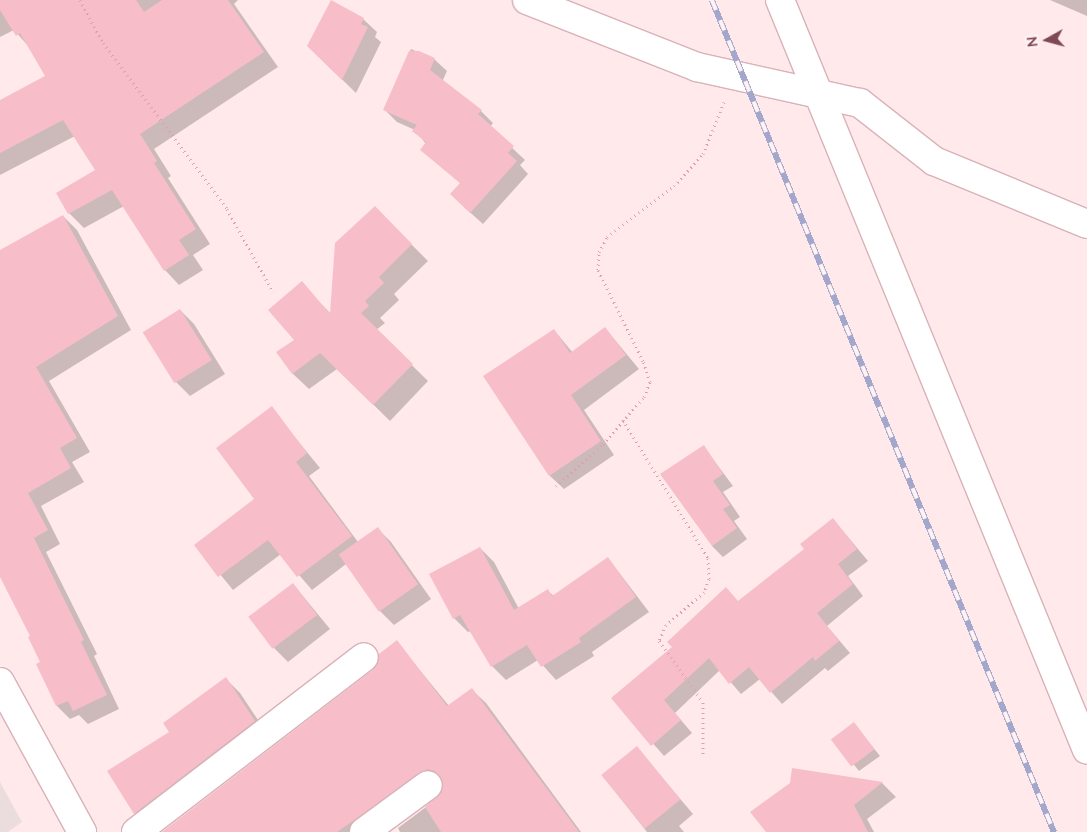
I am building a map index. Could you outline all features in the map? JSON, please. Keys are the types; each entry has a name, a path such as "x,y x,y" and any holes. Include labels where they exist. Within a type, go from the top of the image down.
{"street":[{"path":"527,0 696,67 860,103 934,161 1087,224"},
{"path":"780,0 821,94 1087,750"},
{"path":"136,832 364,657"},
{"path":"0,682 82,832"},
{"path":"364,832 428,784"}],"path":[{"path":"80,0 103,43 227,209 273,292"},
{"path":"556,486 603,444 644,397 650,382 643,361 598,270 599,252 607,237 674,186 703,154 734,76"},
{"path":"624,420 708,558 709,579 704,592 666,626 659,641 704,702 702,754"}],"shaded area":[{"path":"0,782 22,822 8,832 0,832"}],"building":[{"path":"0,0 136,0 144,12 162,0 228,0 264,52 140,134 157,161 154,163 196,229 179,240 189,255 164,271 112,190 68,214 56,193 95,170 63,120 0,153 0,100 45,76 20,33 16,36 0,10"},
{"path":"331,0 364,18 361,24 368,27 342,80 307,46"},
{"path":"409,51 419,51 435,58 430,70 482,110 478,114 514,146 508,153 517,161 470,213 450,194 460,183 420,150 426,142 412,131 417,125 383,110"},
{"path":"375,206 412,244 379,277 384,283 365,301 369,306 361,313 413,364 373,405 320,353 292,374 276,352 294,340 268,310 302,281 330,314 335,243"},
{"path":"63,215 118,316 36,367 77,438 60,448 71,468 28,493 48,530 34,538 84,640 81,642 107,695 73,711 68,701 56,706 36,664 40,662 28,637 30,636 0,577 0,250"},
{"path":"180,309 212,360 174,383 143,332"},
{"path":"605,327 626,355 571,395 601,441 549,476 483,376 554,329 570,353"},
{"path":"272,406 307,453 296,462 352,536 297,577 268,540 218,577 194,545 254,499 216,448"},
{"path":"704,445 723,474 713,481 730,505 723,509 737,528 712,546 660,474"},
{"path":"833,518 857,549 838,564 853,584 817,613 839,641 815,661 813,657 770,693 749,667 729,684 709,658 664,700 681,720 651,746 611,698 672,647 667,642 726,587 738,601 804,549 800,544"},
{"path":"378,527 418,584 379,612 339,555"},
{"path":"480,547 514,610 548,589 552,596 608,557 636,597 579,638 581,642 541,667 527,645 491,667 460,615 453,619 429,574"},
{"path":"293,583 317,615 272,649 248,617"},
{"path":"397,640 447,706 472,688 579,832 441,832 425,807 442,792 443,783 435,771 427,769 337,832 162,832 374,669 379,654"},
{"path":"226,677 255,721 134,814 107,771 169,732 163,723"},
{"path":"854,722 874,749 851,767 831,739"},
{"path":"637,746 680,800 645,829 601,775"},
{"path":"792,768 883,782 854,805 868,832 766,832 750,812 790,783"}],"railway":[{"path":"712,0 1054,832"}]}
